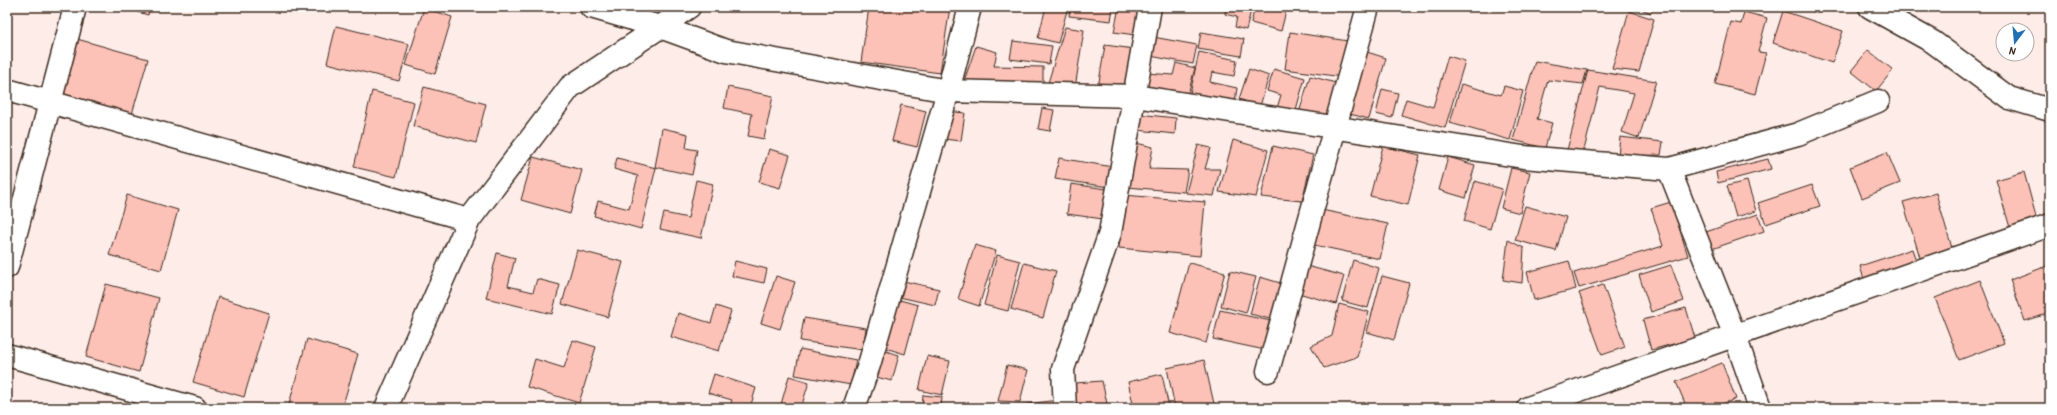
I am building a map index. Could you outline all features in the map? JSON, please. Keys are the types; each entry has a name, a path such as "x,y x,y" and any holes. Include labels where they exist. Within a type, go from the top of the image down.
{"street":[{"path":"7,267 75,7"},
{"path":"594,7 660,27 726,51 948,91 1135,96 1523,157 1669,169 1798,134 1878,101"},
{"path":"386,408 469,220 570,87 688,7"},
{"path":"854,408 869,364 948,91 970,7"},
{"path":"1065,408 1064,369 1110,233 1150,7"},
{"path":"1268,371 1368,7"},
{"path":"1870,7 1933,42 2009,98 2050,110"},
{"path":"7,90 469,220"},
{"path":"1669,169 1734,336 1760,408"},
{"path":"1528,408 2050,225"},
{"path":"7,356 195,408"}],"building":[{"path":"121,7 150,7 148,15"},
{"path":"869,7 950,7 940,73 861,62"},
{"path":"1046,7 1068,7 1058,43 1038,38"},
{"path":"1070,7 1113,7 1111,21 1069,16"},
{"path":"1119,7 1140,7 1135,35 1114,32"},
{"path":"1226,7 1252,7 1246,30 1235,27 1237,17 1225,14"},
{"path":"1255,7 1287,7 1281,31 1251,23"},
{"path":"1653,7 1651,13 1638,8"},
{"path":"424,8 452,17 435,74 406,65"},
{"path":"1629,11 1654,19 1639,72 1612,69"},
{"path":"1783,11 1843,31 1832,63 1773,43"},
{"path":"1744,12 1767,18 1758,52 1766,53 1755,94 1715,84 1731,22 1741,24"},
{"path":"336,26 409,44 399,81 327,63"},
{"path":"1065,27 1084,30 1075,88 1047,86"},
{"path":"1201,32 1244,39 1241,56 1198,49"},
{"path":"1290,32 1348,41 1342,77 1285,69"},
{"path":"70,37 148,59 132,114 54,91"},
{"path":"1153,37 1197,45 1193,64 1150,56"},
{"path":"1013,41 1052,46 1049,64 1010,59"},
{"path":"1105,45 1134,49 1128,93 1098,88"},
{"path":"976,46 997,52 994,66 1043,67 1043,86 962,87"},
{"path":"1868,50 1893,70 1876,91 1851,71"},
{"path":"1364,51 1386,58 1369,119 1346,113"},
{"path":"1199,52 1237,60 1234,76 1212,72 1210,82 1237,88 1235,102 1189,98"},
{"path":"1448,56 1465,61 1445,128 1401,115 1406,99 1433,107"},
{"path":"1535,61 1587,70 1583,84 1548,80 1537,119 1552,123 1545,148 1513,140"},
{"path":"1176,63 1195,68 1187,98 1141,91 1146,73 1173,75"},
{"path":"1249,69 1269,76 1260,106 1239,99"},
{"path":"1274,69 1305,78 1295,113 1277,108 1281,95 1267,91"},
{"path":"1588,70 1656,81 1639,138 1622,132 1634,93 1600,87 1583,154 1567,150"},
{"path":"1310,76 1343,85 1332,123 1299,113"},
{"path":"1461,84 1501,95 1504,86 1523,91 1510,140 1450,123"},
{"path":"424,87 486,104 476,143 413,126"},
{"path":"728,87 773,96 764,139 748,136 752,114 724,108"},
{"path":"1382,89 1398,93 1392,118 1376,114"},
{"path":"372,91 414,102 396,177 354,167"},
{"path":"901,105 926,111 917,147 892,141"},
{"path":"1042,108 1054,110 1050,131 1038,129"},
{"path":"946,111 965,113 961,141 943,139"},
{"path":"1138,114 1176,118 1175,134 1137,130"},
{"path":"662,128 688,134 686,148 697,150 692,175 655,167"},
{"path":"1620,137 1663,142 1661,155 1618,156"},
{"path":"1233,140 1268,150 1256,197 1219,192"},
{"path":"1136,143 1153,147 1149,169 1188,170 1184,192 1127,187"},
{"path":"1198,145 1211,148 1205,169 1220,169 1214,196 1186,193"},
{"path":"1273,146 1313,155 1302,201 1261,197"},
{"path":"1383,146 1420,155 1408,205 1370,196"},
{"path":"769,149 790,155 780,188 759,182"},
{"path":"1887,152 1900,183 1862,198 1850,167"},
{"path":"533,157 582,170 570,214 521,200"},
{"path":"1448,157 1475,165 1466,198 1439,190"},
{"path":"617,158 656,168 641,229 594,216 598,201 629,209 638,176 614,169"},
{"path":"1059,158 1113,167 1109,187 1055,179"},
{"path":"1768,159 1771,169 1718,183 1716,172"},
{"path":"1511,168 1530,172 1520,213 1501,208"},
{"path":"2024,172 2038,224 2011,231 1996,180"},
{"path":"696,180 713,184 701,238 660,229 664,213 688,218"},
{"path":"1475,181 1502,189 1490,229 1464,221"},
{"path":"1747,181 1756,211 1736,217 1727,186"},
{"path":"1071,184 1114,190 1110,220 1067,214"},
{"path":"1812,185 1820,206 1766,224 1758,203"},
{"path":"1936,193 1954,255 1922,264 1903,202"},
{"path":"127,195 178,210 161,270 109,255"},
{"path":"1124,195 1205,202 1200,256 1119,248"},
{"path":"1671,202 1688,256 1579,288 1574,273 1663,246 1651,208"},
{"path":"1525,206 1566,217 1556,251 1515,240"},
{"path":"1322,210 1388,224 1380,259 1314,245"},
{"path":"1758,214 1764,231 1709,250 1703,233"},
{"path":"1508,240 1524,248 1522,283 1503,280"},
{"path":"975,245 996,251 979,306 958,299"},
{"path":"1912,249 1918,266 1865,283 1860,266"},
{"path":"577,250 623,262 608,317 562,304"},
{"path":"497,253 515,258 508,286 533,292 537,279 560,285 552,314 486,298"},
{"path":"997,255 1020,261 1008,311 984,305"},
{"path":"1353,260 1379,268 1368,308 1342,301"},
{"path":"735,261 767,269 764,283 732,276"},
{"path":"1569,261 1576,289 1534,300 1527,272"},
{"path":"1024,263 1056,271 1043,318 1011,309"},
{"path":"1189,263 1225,272 1206,343 1170,333"},
{"path":"1303,265 1344,276 1336,304 1295,292"},
{"path":"1671,265 1684,301 1651,312 1639,275"},
{"path":"2047,266 2050,274 2050,313 2025,321 2010,280"},
{"path":"1230,271 1256,277 1246,313 1221,306"},
{"path":"776,276 795,282 780,329 761,323"},
{"path":"1382,276 1409,283 1394,340 1367,332"},
{"path":"1260,277 1287,285 1278,321 1250,314"},
{"path":"899,280 939,289 935,305 895,296"},
{"path":"1980,280 2004,343 1959,360 1935,298"},
{"path":"106,284 159,298 139,372 86,357"},
{"path":"1603,285 1625,347 1602,355 1579,293"},
{"path":"218,297 269,313 244,397 193,382"},
{"path":"896,299 918,305 905,354 882,347"},
{"path":"1339,304 1369,312 1357,357 1324,368 1311,346 1332,336"},
{"path":"716,306 731,311 719,351 671,337 678,313 711,323"},
{"path":"1686,308 1695,338 1651,350 1643,320"},
{"path":"1220,310 1271,321 1265,350 1213,339"},
{"path":"804,318 866,328 863,350 800,341"},
{"path":"307,339 358,354 342,408 288,408"},
{"path":"573,340 596,347 579,403 527,387 535,359 564,368"},
{"path":"800,349 856,360 851,385 795,375"},
{"path":"879,349 899,355 892,381 872,376"},
{"path":"927,356 950,361 942,395 919,390"},
{"path":"1204,360 1215,408 1175,408 1167,368"},
{"path":"1722,363 1736,399 1711,408 1687,408 1676,382"},
{"path":"1007,365 1028,370 1020,402 998,401"},
{"path":"714,374 756,388 750,408 729,408 732,400 708,393"},
{"path":"1162,374 1169,408 1134,408 1128,382"},
{"path":"789,376 809,382 801,408 780,408"},
{"path":"1102,381 1108,408 1076,408 1075,383"},
{"path":"923,395 942,397 941,408 922,408"},
{"path":"1058,400 1059,408 1004,408 1004,407"},
{"path":"1258,403 1260,408 1243,408"},
{"path":"860,405 894,408 860,408"}]}
